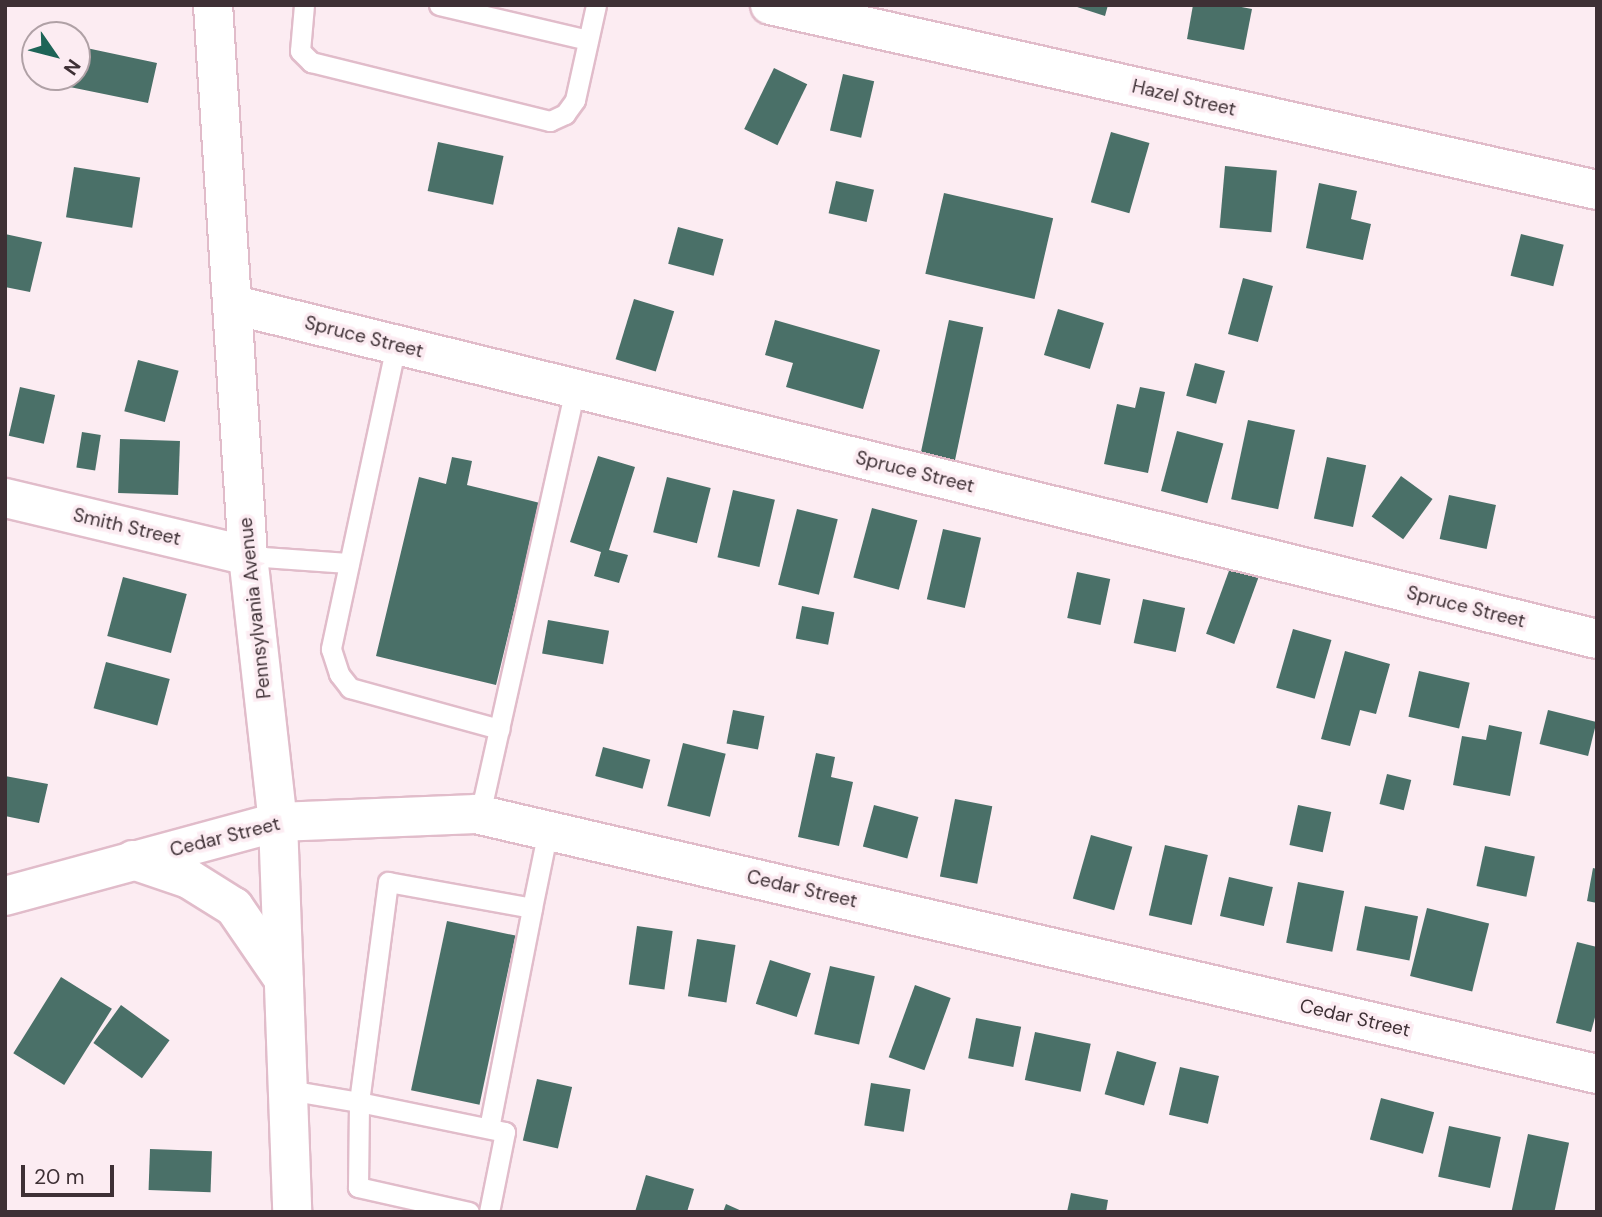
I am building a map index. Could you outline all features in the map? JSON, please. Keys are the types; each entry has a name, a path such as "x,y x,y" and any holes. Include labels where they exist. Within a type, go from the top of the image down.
{"street":[{"name":"Pennsylvania Avenue","path":"213,5 248,556 278,822 292,1212"},
{"name":"Hazel Street","path":"770,5 1597,190"},
{"name":"Spruce Street","path":"234,305 1597,639"},
{"name":"Smith Street","path":"5,498 248,556"},
{"name":"Cedar Street","path":"5,895 278,822 480,814 1597,1074"},
{"path":"133,860 189,879 234,907 258,946 284,979"}],"lane":[{"path":"304,5 300,51 311,62 550,121 565,114 575,100 596,5"},
{"path":"439,5 588,40"},
{"path":"396,345 331,649 339,674 349,688 499,729"},
{"path":"480,814 575,389"},
{"path":"248,556 349,563"},
{"path":"489,1128 548,830"},
{"path":"469,1212 358,1187 359,1102 388,882 532,908"},
{"path":"288,1090 505,1132 489,1212"}],"building":[{"path":"1071,5 1108,5 1105,16"},
{"path":"1193,5 1231,5 1252,9 1244,50 1187,39"},
{"path":"91,49 157,63 148,103 89,91"},
{"path":"774,68 807,84 777,145 744,129"},
{"path":"843,74 874,81 861,138 830,131"},
{"path":"1111,132 1149,143 1129,213 1091,202"},
{"path":"438,142 504,156 493,205 428,191"},
{"path":"1225,166 1277,171 1271,232 1220,228"},
{"path":"74,167 140,177 132,228 66,217"},
{"path":"836,181 874,190 867,222 829,213"},
{"path":"1319,183 1357,191 1351,219 1371,224 1363,260 1306,248"},
{"path":"944,193 1053,218 1034,299 925,274"},
{"path":"678,227 723,239 714,276 668,264"},
{"path":"5,234 42,242 30,292 5,287"},
{"path":"1521,234 1564,245 1553,286 1511,276"},
{"path":"1243,278 1273,286 1258,342 1228,334"},
{"path":"634,299 674,311 656,372 616,359"},
{"path":"1058,309 1104,323 1090,369 1044,355"},
{"path":"775,320 880,350 863,409 786,387 793,363 765,355"},
{"path":"949,320 983,327 954,464 920,457"},
{"path":"138,360 179,371 165,422 124,411"},
{"path":"1195,363 1225,371 1216,404 1186,396"},
{"path":"20,387 55,395 44,444 9,436"},
{"path":"1140,387 1165,392 1148,473 1104,464 1117,404 1135,408"},
{"path":"1248,420 1295,430 1278,509 1231,499"},
{"path":"1177,431 1223,443 1207,503 1161,491"},
{"path":"82,432 101,435 95,471 76,468"},
{"path":"120,439 180,441 178,495 118,493"},
{"path":"598,456 635,467 609,550 628,555 619,583 594,576 601,552 570,542"},
{"path":"452,457 472,461 467,485 540,503 496,685 376,656 419,477 446,484"},
{"path":"1327,457 1366,465 1353,527 1314,519"},
{"path":"1401,476 1433,499 1403,539 1372,516"},
{"path":"667,477 711,488 697,543 653,532"},
{"path":"733,490 775,500 759,567 717,557"},
{"path":"1449,495 1496,505 1487,549 1440,539"},
{"path":"872,508 917,520 899,590 853,578"},
{"path":"797,509 838,519 819,595 778,585"},
{"path":"943,529 981,538 965,608 927,599"},
{"path":"1230,568 1258,578 1234,644 1206,634"},
{"path":"1077,572 1110,579 1100,625 1067,618"},
{"path":"123,577 187,594 171,653 107,636"},
{"path":"1143,599 1185,608 1176,652 1134,643"},
{"path":"802,606 834,612 828,645 796,638"},
{"path":"548,620 609,631 603,664 542,653"},
{"path":"1293,629 1331,640 1315,699 1276,688"},
{"path":"1345,651 1390,664 1376,714 1360,710 1350,746 1321,739"},
{"path":"106,662 170,679 157,725 94,708"},
{"path":"1419,671 1470,683 1459,728 1408,717"},
{"path":"733,710 764,716 758,749 727,743"},
{"path":"1548,710 1597,722 1588,756 1540,744"},
{"path":"1489,725 1522,732 1510,796 1453,785 1462,736 1486,740"},
{"path":"683,743 726,754 710,817 667,806"},
{"path":"603,747 650,760 643,789 595,776"},
{"path":"816,753 835,757 831,777 853,782 839,846 798,837"},
{"path":"1387,774 1411,780 1404,810 1380,804"},
{"path":"5,776 48,784 39,823 5,816"},
{"path":"955,799 992,806 977,884 940,877"},
{"path":"874,805 918,817 907,858 863,847"},
{"path":"1298,805 1331,812 1323,852 1289,845"},
{"path":"1091,835 1132,847 1114,910 1073,898"},
{"path":"1165,845 1208,855 1192,925 1149,915"},
{"path":"1485,846 1535,857 1526,897 1476,886"},
{"path":"1593,868 1597,869 1597,903 1587,901"},
{"path":"1229,877 1273,887 1264,926 1220,916"},
{"path":"1298,882 1344,891 1332,952 1286,943"},
{"path":"1365,906 1418,916 1409,960 1356,950"},
{"path":"1427,908 1489,923 1472,991 1410,976"},
{"path":"447,921 515,936 480,1105 411,1090"},
{"path":"637,926 673,931 664,989 629,984"},
{"path":"697,939 736,945 726,1002 688,996"},
{"path":"1577,942 1597,947 1597,1010 1591,1032 1556,1023"},
{"path":"770,960 811,973 797,1017 756,1004"},
{"path":"830,966 875,976 859,1045 814,1034"},
{"path":"61,977 112,1009 64,1085 13,1053"},
{"path":"915,985 951,998 924,1070 889,1057"},
{"path":"121,1005 170,1040 142,1078 93,1043"},
{"path":"976,1018 1021,1027 1013,1067 968,1058"},
{"path":"1035,1032 1091,1044 1081,1092 1025,1080"},
{"path":"1117,1051 1156,1062 1144,1106 1105,1094"},
{"path":"1180,1067 1219,1076 1208,1124 1169,1115"},
{"path":"537,1079 572,1087 558,1148 523,1140"},
{"path":"871,1083 911,1089 904,1132 864,1125"},
{"path":"1381,1098 1434,1112 1423,1154 1370,1140"},
{"path":"1449,1126 1501,1137 1490,1188 1438,1177"},
{"path":"1528,1134 1569,1143 1554,1212 1511,1212"},
{"path":"150,1149 212,1151 211,1192 149,1190"},
{"path":"646,1175 694,1189 687,1212 635,1212"},
{"path":"1071,1193 1108,1200 1106,1212 1067,1212"},
{"path":"726,1204 744,1212 723,1212"}]}
